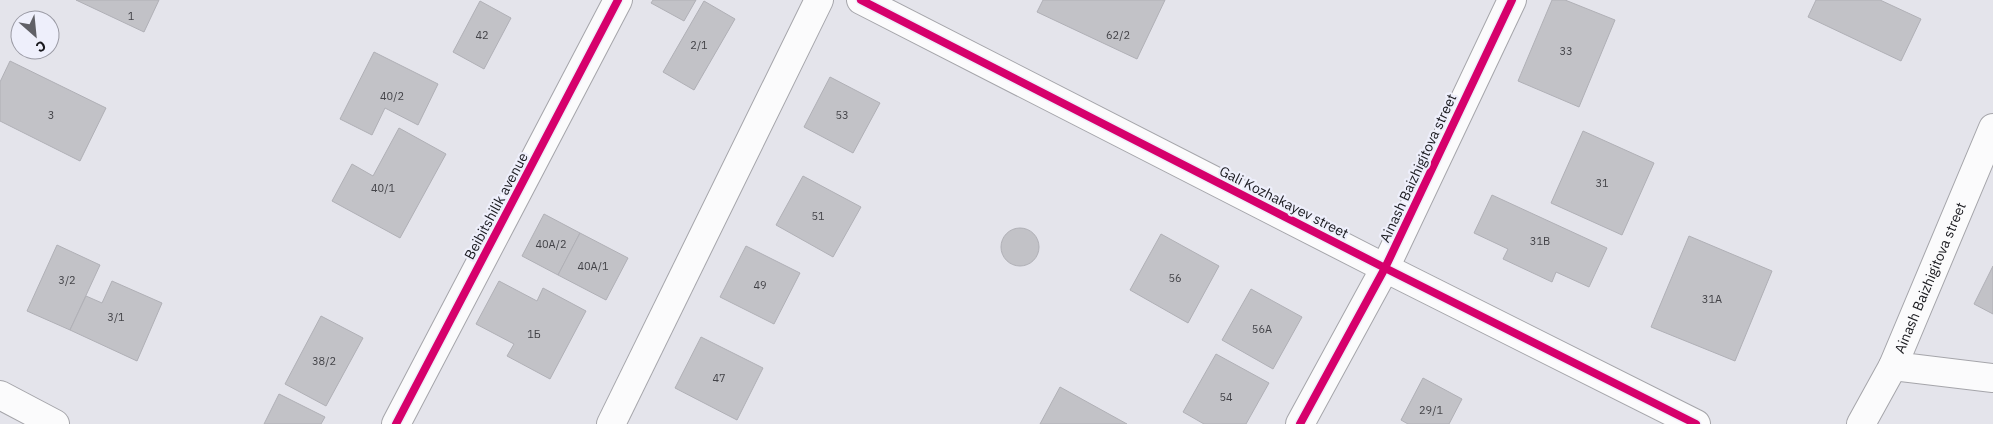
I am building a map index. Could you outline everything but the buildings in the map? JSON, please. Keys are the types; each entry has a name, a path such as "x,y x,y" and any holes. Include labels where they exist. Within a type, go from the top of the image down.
{"street":[{"name":"Beibitshilik avenue","path":"396,424 618,0"},
{"path":"611,424 818,0"},
{"name":"Gali Kozhakayev street","path":"861,0 1384,268 1696,424"},
{"name":"Ainash Baizhigitova street","path":"1300,424 1384,268 1512,0"},
{"name":"Ainash Baizhigitova street","path":"1860,424 1893,366 1993,128"},
{"path":"1893,366 1993,378"},
{"path":"0,395 56,424"}],"cycle path":[{"path":"396,424 618,0"},
{"path":"861,0 1385,268 1696,424"},
{"path":"1300,424 1385,268 1512,0"}]}
